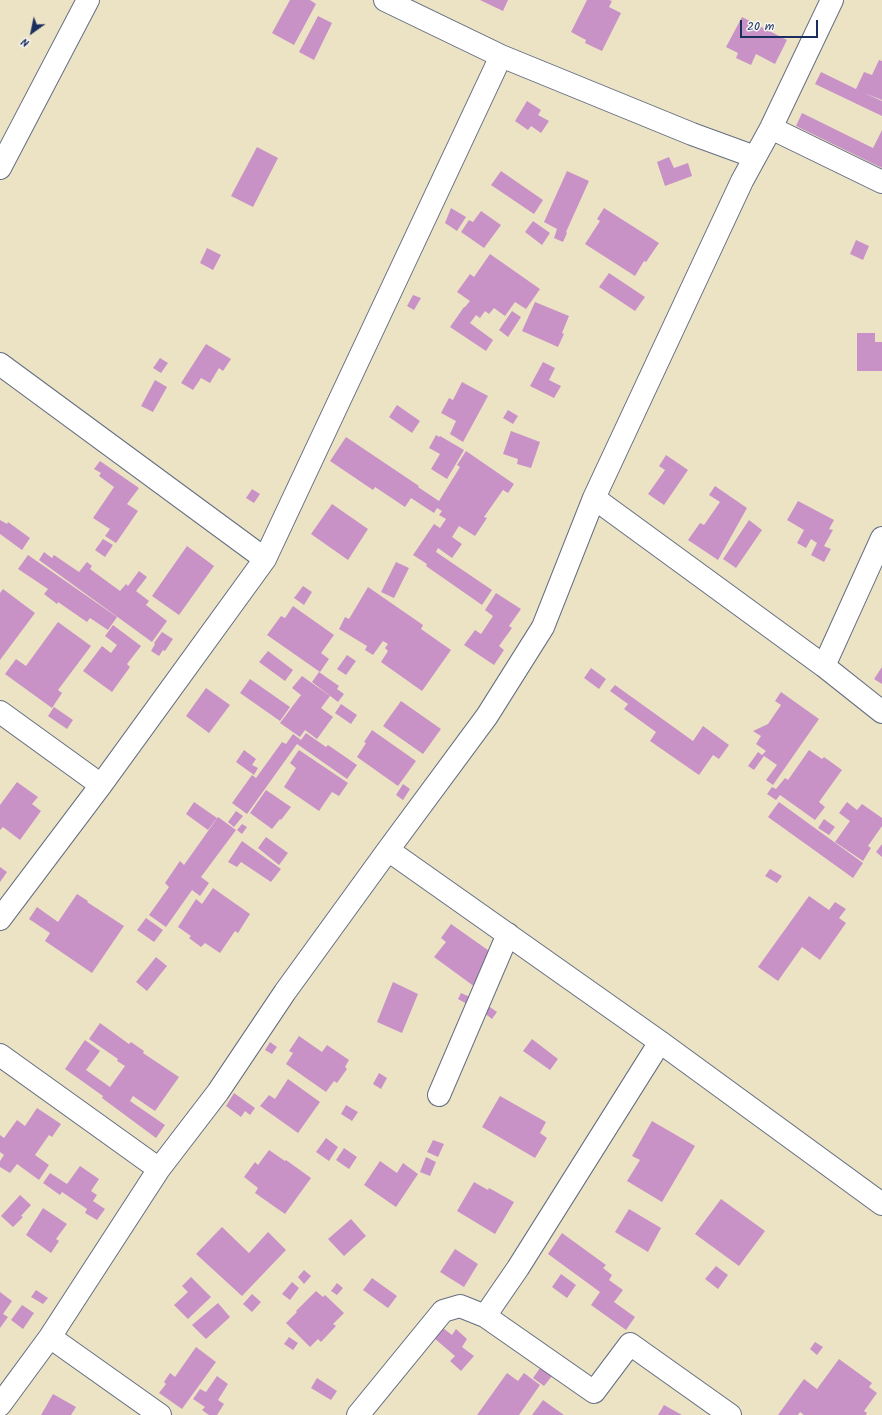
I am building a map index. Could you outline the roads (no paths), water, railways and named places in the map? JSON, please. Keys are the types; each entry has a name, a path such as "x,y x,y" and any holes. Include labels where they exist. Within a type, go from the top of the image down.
{"street":[{"path":"0,168 88,0"},
{"path":"385,0 501,56 692,134 755,157"},
{"path":"0,1405 50,1337 159,1169 218,1092 285,992 487,716 543,627 594,498 755,157 771,128 832,0"},
{"path":"0,919 101,785 265,559 501,56"},
{"path":"771,128 882,182"},
{"path":"0,364 265,559"},
{"path":"594,498 824,666 882,712"},
{"path":"824,666 882,538"},
{"path":"0,712 101,785"},
{"path":"388,850 660,1042 882,1204"},
{"path":"440,1095 508,934"},
{"path":"485,1316 522,1262 660,1042"},
{"path":"0,1055 159,1169"},
{"path":"358,1415 443,1311 460,1306 485,1316 594,1392 630,1344 730,1415"},
{"path":"50,1337 160,1415"}]}
